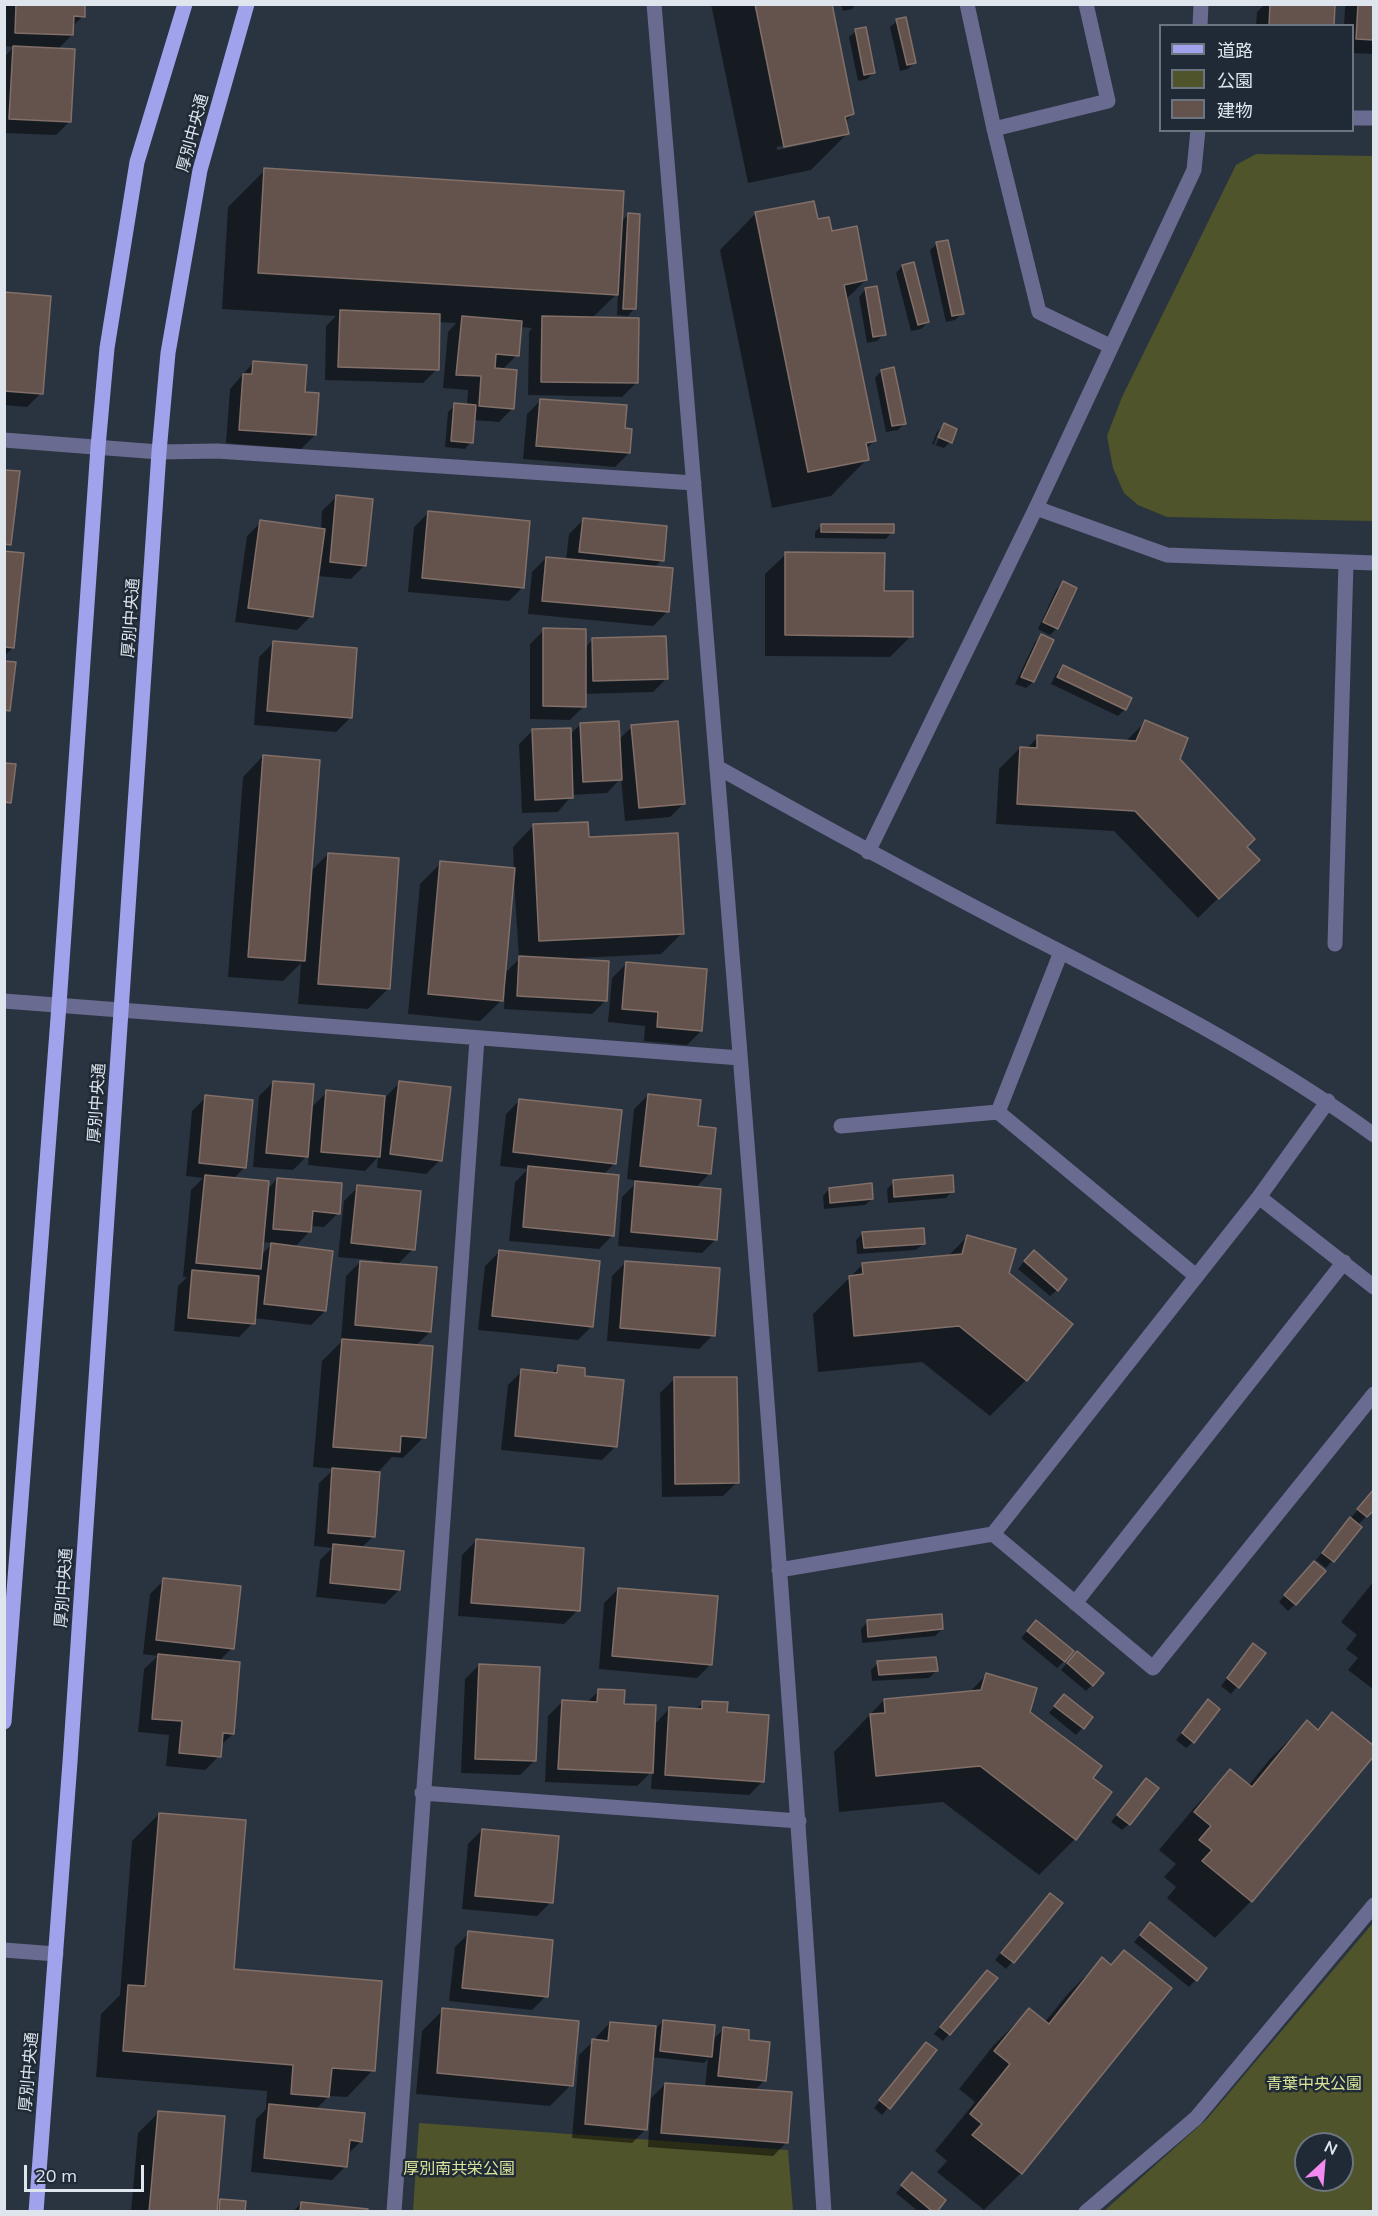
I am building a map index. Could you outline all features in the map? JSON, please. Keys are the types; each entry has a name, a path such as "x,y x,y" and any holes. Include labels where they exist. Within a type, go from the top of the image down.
{"main road":[{"path":"4,1722 60,1005 98,447 107,348 137,162 185,4"},
{"name":"厚別中央通","path":"36,2211 56,1954 159,452 168,353 201,170 247,4"}],"street":[{"path":"654,4 717,767 799,1821 824,2211"},
{"path":"967,4 994,129 1039,312 1110,346"},
{"path":"994,129 1108,101 1086,4"},
{"path":"1200,24 1201,4"},
{"path":"1354,118 1374,118"},
{"path":"868,852 1035,508 1194,170 1198,132"},
{"path":"4,440 159,452 217,451 694,483"},
{"path":"1035,508 1167,555 1374,563"},
{"path":"1335,944 1346,563"},
{"path":"717,767 868,852 1178,1013 1328,1101 1374,1134"},
{"path":"998,1112 1061,952"},
{"path":"4,1001 740,1058"},
{"path":"394,2211 477,1039"},
{"path":"779,1570 993,1534 1259,1197 1328,1101"},
{"path":"842,1126 998,1112 1196,1276"},
{"path":"1259,1197 1374,1287"},
{"path":"1075,1603 1344,1262"},
{"path":"993,1534 1153,1668 1374,1394"},
{"path":"422,1793 799,1821"},
{"path":"1086,2211 1196,2118 1374,1905"},
{"path":"4,1950 56,1954"}],"green space":[{"path":"1256,154 1373,156 1373,521 1167,517 1138,505 1124,493 1113,468 1107,436 1122,397 1236,165"},
{"name":"青葉中央公園","path":"1373,1923 1373,2211 1104,2211 1207,2119"},
{"name":"厚別南共栄公園","path":"419,2123 788,2150 793,2211 413,2211"}],"building":[{"path":"16,4 85,4 85,17 74,16 73,35 15,33"},
{"path":"755,4 832,4 854,114 845,117 849,134 784,147"},
{"path":"1270,4 1335,4 1334,24 1269,24"},
{"path":"1358,4 1374,4 1374,40 1356,39"},
{"path":"906,17 916,63 907,65 896,19"},
{"path":"866,27 875,73 864,75 855,29"},
{"path":"13,46 75,49 71,122 9,119"},
{"path":"264,168 624,191 618,295 258,273"},
{"path":"814,201 818,219 829,217 832,231 857,226 867,280 844,285 876,441 866,443 869,460 808,472 755,212"},
{"path":"628,213 640,214 636,309 623,309"},
{"path":"948,240 964,314 952,316 936,242"},
{"path":"914,262 929,322 918,325 902,265"},
{"path":"877,286 886,335 873,337 865,288"},
{"path":"4,292 51,296 43,394 4,391"},
{"path":"340,310 440,314 439,370 338,367"},
{"path":"462,316 522,321 519,356 496,354 495,368 517,370 514,409 479,406 481,376 456,375"},
{"path":"542,316 639,318 638,383 541,382"},
{"path":"253,361 307,365 305,392 319,393 316,435 239,430 243,374 252,374"},
{"path":"894,367 906,424 892,426 881,370"},
{"path":"540,399 627,405 625,428 632,429 630,453 536,446"},
{"path":"454,403 476,405 473,443 451,441"},
{"path":"944,423 957,429 952,443 938,437"},
{"path":"4,470 20,471 11,545 4,544"},
{"path":"336,495 373,499 366,566 330,562"},
{"path":"428,511 530,521 524,588 422,578"},
{"path":"583,518 667,526 664,561 579,552"},
{"path":"260,520 325,529 313,617 248,608"},
{"path":"821,524 894,524 894,533 821,532"},
{"path":"4,551 24,553 14,648 4,647"},
{"path":"785,552 885,553 884,591 913,591 913,637 785,635"},
{"path":"546,557 673,568 669,612 542,601"},
{"path":"1063,581 1077,588 1058,629 1043,622"},
{"path":"543,628 586,629 586,707 543,706"},
{"path":"1041,634 1054,640 1034,682 1021,677"},
{"path":"666,636 668,679 593,681 592,638"},
{"path":"273,641 357,648 352,718 267,711"},
{"path":"4,661 16,662 10,711 4,710"},
{"path":"1063,665 1132,698 1126,710 1057,677"},
{"path":"1145,720 1188,738 1180,759 1255,839 1247,847 1260,860 1219,899 1135,811 1017,804 1020,747 1037,748 1037,735 1136,741"},
{"path":"619,721 622,780 583,782 580,723"},
{"path":"678,721 685,804 639,808 631,725"},
{"path":"571,728 573,798 535,800 532,729"},
{"path":"263,755 320,760 305,961 248,957"},
{"path":"4,763 16,764 11,803 4,802"},
{"path":"588,822 589,837 678,833 684,934 539,941 533,824"},
{"path":"328,853 399,858 390,989 318,984"},
{"path":"440,861 515,868 503,1001 428,994"},
{"path":"519,956 609,961 607,1001 517,996"},
{"path":"626,962 707,969 702,1031 657,1027 658,1012 622,1009"},
{"path":"273,1081 314,1084 308,1157 266,1153"},
{"path":"399,1081 451,1087 442,1161 390,1154"},
{"path":"326,1090 385,1096 380,1157 321,1152"},
{"path":"648,1094 701,1100 698,1126 716,1128 711,1174 640,1166"},
{"path":"205,1095 253,1100 246,1168 199,1163"},
{"path":"519,1099 622,1110 616,1164 513,1152"},
{"path":"528,1166 619,1175 614,1236 523,1227"},
{"path":"205,1175 269,1181 261,1269 196,1263"},
{"path":"953,1175 954,1192 894,1197 893,1180"},
{"path":"277,1178 342,1183 340,1214 313,1211 311,1232 273,1229"},
{"path":"635,1181 721,1189 717,1240 631,1232"},
{"path":"872,1183 873,1199 830,1203 829,1188"},
{"path":"357,1185 421,1191 415,1250 351,1243"},
{"path":"924,1228 925,1244 864,1248 862,1232"},
{"path":"967,1235 1016,1249 1009,1273 1073,1324 1027,1381 959,1326 854,1336 849,1276 863,1274 862,1263 962,1254"},
{"path":"271,1243 333,1251 326,1311 264,1304"},
{"path":"499,1250 600,1261 593,1327 492,1316"},
{"path":"1034,1250 1067,1279 1058,1291 1024,1261"},
{"path":"360,1261 437,1267 431,1332 355,1325"},
{"path":"625,1261 720,1268 715,1336 620,1328"},
{"path":"192,1270 259,1276 255,1324 188,1318"},
{"path":"342,1339 433,1346 426,1438 401,1436 400,1452 333,1447"},
{"path":"558,1365 585,1368 585,1376 624,1380 617,1447 515,1436 521,1369 557,1373"},
{"path":"674,1377 737,1377 739,1483 675,1484"},
{"path":"332,1468 380,1472 375,1537 328,1533"},
{"path":"1374,1489 1374,1510 1367,1517 1357,1509"},
{"path":"1350,1517 1362,1527 1334,1562 1322,1553"},
{"path":"476,1539 584,1548 580,1611 471,1603"},
{"path":"333,1544 404,1551 400,1590 330,1583"},
{"path":"1314,1561 1326,1571 1296,1605 1284,1595"},
{"path":"163,1578 241,1586 234,1649 156,1640"},
{"path":"618,1588 718,1596 712,1665 612,1656"},
{"path":"942,1614 943,1629 868,1637 867,1620"},
{"path":"1036,1620 1074,1651 1065,1662 1027,1631"},
{"path":"1253,1643 1266,1653 1239,1688 1227,1678"},
{"path":"1077,1651 1104,1673 1093,1686 1067,1663"},
{"path":"158,1654 240,1662 234,1734 223,1733 221,1757 179,1753 182,1721 152,1719"},
{"path":"936,1657 938,1671 879,1675 877,1661"},
{"path":"479,1664 540,1667 536,1761 475,1759"},
{"path":"986,1673 1037,1688 1030,1712 1102,1766 1093,1778 1112,1792 1076,1840 980,1766 876,1776 870,1714 885,1713 884,1699 981,1690"},
{"path":"598,1689 625,1690 624,1704 656,1705 653,1773 558,1769 562,1700 597,1702"},
{"path":"1064,1694 1093,1717 1084,1729 1054,1706"},
{"path":"1208,1699 1220,1709 1194,1743 1182,1733"},
{"path":"702,1701 728,1702 727,1712 769,1715 764,1782 665,1775 669,1707 702,1709"},
{"path":"1332,1712 1374,1746 1374,1756 1252,1902 1202,1861 1212,1850 1199,1840 1211,1826 1194,1812 1230,1769 1252,1787 1307,1720 1318,1730"},
{"path":"1146,1778 1159,1788 1130,1825 1117,1815"},
{"path":"159,1813 246,1820 234,1969 382,1981 375,2071 332,2068 329,2097 291,2094 293,2065 123,2051 128,1985 145,1986"},
{"path":"482,1829 559,1836 553,1903 475,1896"},
{"path":"1050,1893 1063,1903 1014,1963 1001,1953"},
{"path":"1150,1922 1207,1968 1197,1981 1140,1935"},
{"path":"468,1931 553,1940 548,1997 462,1988"},
{"path":"1124,1950 1172,1988 1022,2174 972,2135 982,2124 970,2114 1010,2064 994,2051 1029,2008 1049,2024 1102,1957 1111,1965"},
{"path":"987,1970 998,1978 950,2035 940,2027"},
{"path":"442,2008 579,2021 573,2086 437,2073"},
{"path":"663,2020 715,2025 712,2057 660,2051"},
{"path":"610,2022 656,2026 647,2130 585,2124 592,2039 608,2041"},
{"path":"723,2027 749,2030 749,2040 770,2042 766,2081 718,2076"},
{"path":"926,2042 937,2050 890,2109 879,2100"},
{"path":"665,2083 792,2092 788,2143 661,2133"},
{"path":"269,2104 365,2113 362,2142 350,2140 347,2167 264,2158"},
{"path":"158,2111 225,2116 217,2212 149,2212"},
{"path":"912,2172 946,2200 937,2212 933,2212 901,2185"},
{"path":"220,2199 246,2201 245,2212 219,2212"},
{"path":"301,2202 368,2209 368,2212 300,2212"}]}
